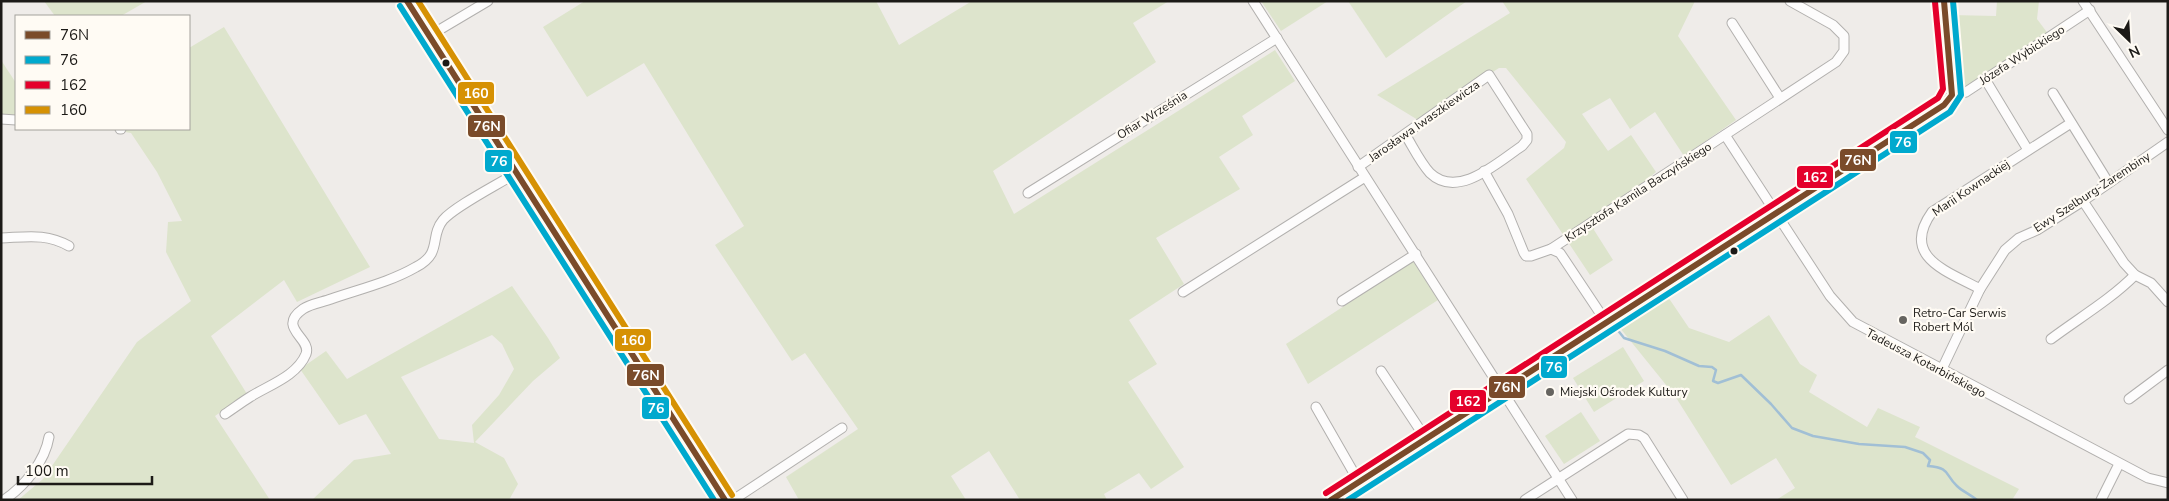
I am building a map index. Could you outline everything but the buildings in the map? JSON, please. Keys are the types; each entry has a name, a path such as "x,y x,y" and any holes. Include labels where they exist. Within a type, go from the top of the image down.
{"street":[{"path":"407,1 725,500"},
{"path":"428,36 488,1"},
{"path":"1253,1 1572,500"},
{"name":"Krzysztofa Kamila Baczyńskiego","path":"1484,171 1508,214 1524,253 1532,256 1551,249 1836,62 1844,51 1844,36 1833,25 1790,1"},
{"path":"1944,1 1952,95"},
{"path":"2084,1 2168,130"},
{"name":"Józefa Wybickiego","path":"1331,500 1944,105 1952,95 1966,92 2090,10"},
{"path":"1732,23 1780,98"},
{"name":"Ofiar Września","path":"1028,193 1276,38"},
{"name":"Jarosława Iwaszkiewicza","path":"1358,167 1489,75 1527,134 1527,140 1484,171"},
{"path":"1985,80 2028,150"},
{"path":"2053,93 2108,182"},
{"path":"1,119 15,120"},
{"name":"Marii Kownackiej","path":"1980,289 1928,259 1922,251 1921,231 1932,212 2071,122"},
{"path":"1405,134 1422,164 1431,174 1443,182 1456,183 1473,178 1484,171"},
{"path":"1726,135 1775,213"},
{"name":"Ewy Szelburg-Zarembiny","path":"1941,371 1980,289 2006,250 2019,238 2037,230 2083,201 2168,142"},
{"path":"225,414 288,375 298,366 306,353 306,348 292,326 292,322 303,309 375,285 421,264 427,260 434,250 439,228 448,215 516,173"},
{"path":"1183,292 1364,177"},
{"path":"2083,201 2124,263 2135,275 2150,283 2168,302"},
{"name":"Tadeusza Kotarbińskiego","path":"1775,213 1830,296 1847,317 1861,328 2119,464 2154,481 2168,484"},
{"path":"1,238 45,237 56,239 69,246"},
{"name":"Krzysztofa Kamila Baczyńskiego","path":"1551,249 1560,253 1606,322"},
{"path":"1342,301 1416,254"},
{"path":"2051,339 2119,290 2135,275"},
{"path":"2129,399 2168,370"},
{"path":"1382,371 1426,439"},
{"path":"1316,407 1359,482"},
{"path":"734,500 842,428"},
{"path":"1525,500 1628,434 1639,435 1644,438 1683,500"},
{"path":"4,500 22,485 33,472 47,448 49,437"},
{"path":"2101,500 2119,464"}],"green space":[{"path":"44,1 147,1 123,15 54,15"},
{"path":"585,1 876,1 899,45 972,1 1169,1 1133,23 1156,62 993,171 1014,214 1275,50 1295,81 1242,116 1253,135 1219,157 1240,189 1156,238 1184,284 1129,320 1157,364 1128,382 1184,467 1151,489 1139,473 1104,494 1107,500 1020,500 989,451 951,476 966,500 799,500 786,477 858,429 805,353 792,361 715,245 744,226 644,63 587,97 543,27"},
{"path":"1261,1 1328,1 1281,31"},
{"path":"1348,1 1467,1 1386,58"},
{"path":"1502,1 1695,1 1678,36 1736,120 1684,156 1655,112 1630,129 1610,98 1582,114 1608,151 1631,135 1656,172 1595,223 1594,230 1613,260 1590,275 1526,179 1564,148 1566,142 1506,68 1499,68 1418,120 1377,95 1510,13"},
{"path":"1997,1 2039,1 2037,19 2049,35 1963,90 1956,87 1951,15 1996,16"},
{"path":"224,27 370,267 297,302 284,280 211,336 247,394 215,416 270,500 18,500 43,479 137,342 191,301 166,252 168,222 182,221 157,172 131,133 114,130 190,130 190,47"},
{"path":"1,60 15,81 15,115 1,114"},
{"path":"1413,261 1438,300 1308,384 1286,344"},
{"path":"512,286 560,358 533,381 475,442 504,458 518,484 509,500 312,500 354,460 391,454 366,414 339,425 300,369 326,351 347,379","holes":["492,335 502,344 514,369 499,395 472,425 474,443 439,439 401,377"]},
{"path":"1664,291 1689,328 1729,342 1769,315 1800,364 1817,375 1809,392 1867,427 1878,408 1920,427 1915,437 2019,489 2012,500 1776,500 1795,488 1776,458 1731,485 1675,396 1616,323"},
{"path":"1623,347 1644,381 1594,412 1573,378"},
{"path":"1581,412 1600,441 1564,464 1545,436"}],"waterway":[{"path":"1616,328 1624,338 1665,351 1699,366 1712,367 1716,370 1713,381 1718,383 1741,375 1771,404 1792,428 1813,436 1859,444 1905,447 1923,453 1930,460 1928,466 1944,470 1961,490 1977,500"}],"transit line":[{"name":"76N","path":"407,1 725,500"},
{"name":"160","path":"418,1 732,495"},
{"name":"76N","path":"1331,500 1944,105 1952,95 1944,1"},
{"name":"76","path":"1348,500 1950,112 1961,95 1953,1"},
{"name":"162","path":"1326,493 1938,98 1943,89 1935,2"},
{"name":"76","path":"400,6 714,500"}],"place":[{"name":"Retro-Car Serwis Robert Mól","path":"1903,320"},
{"name":"Miejski Ośrodek Kultury","path":"1550,392"}]}
